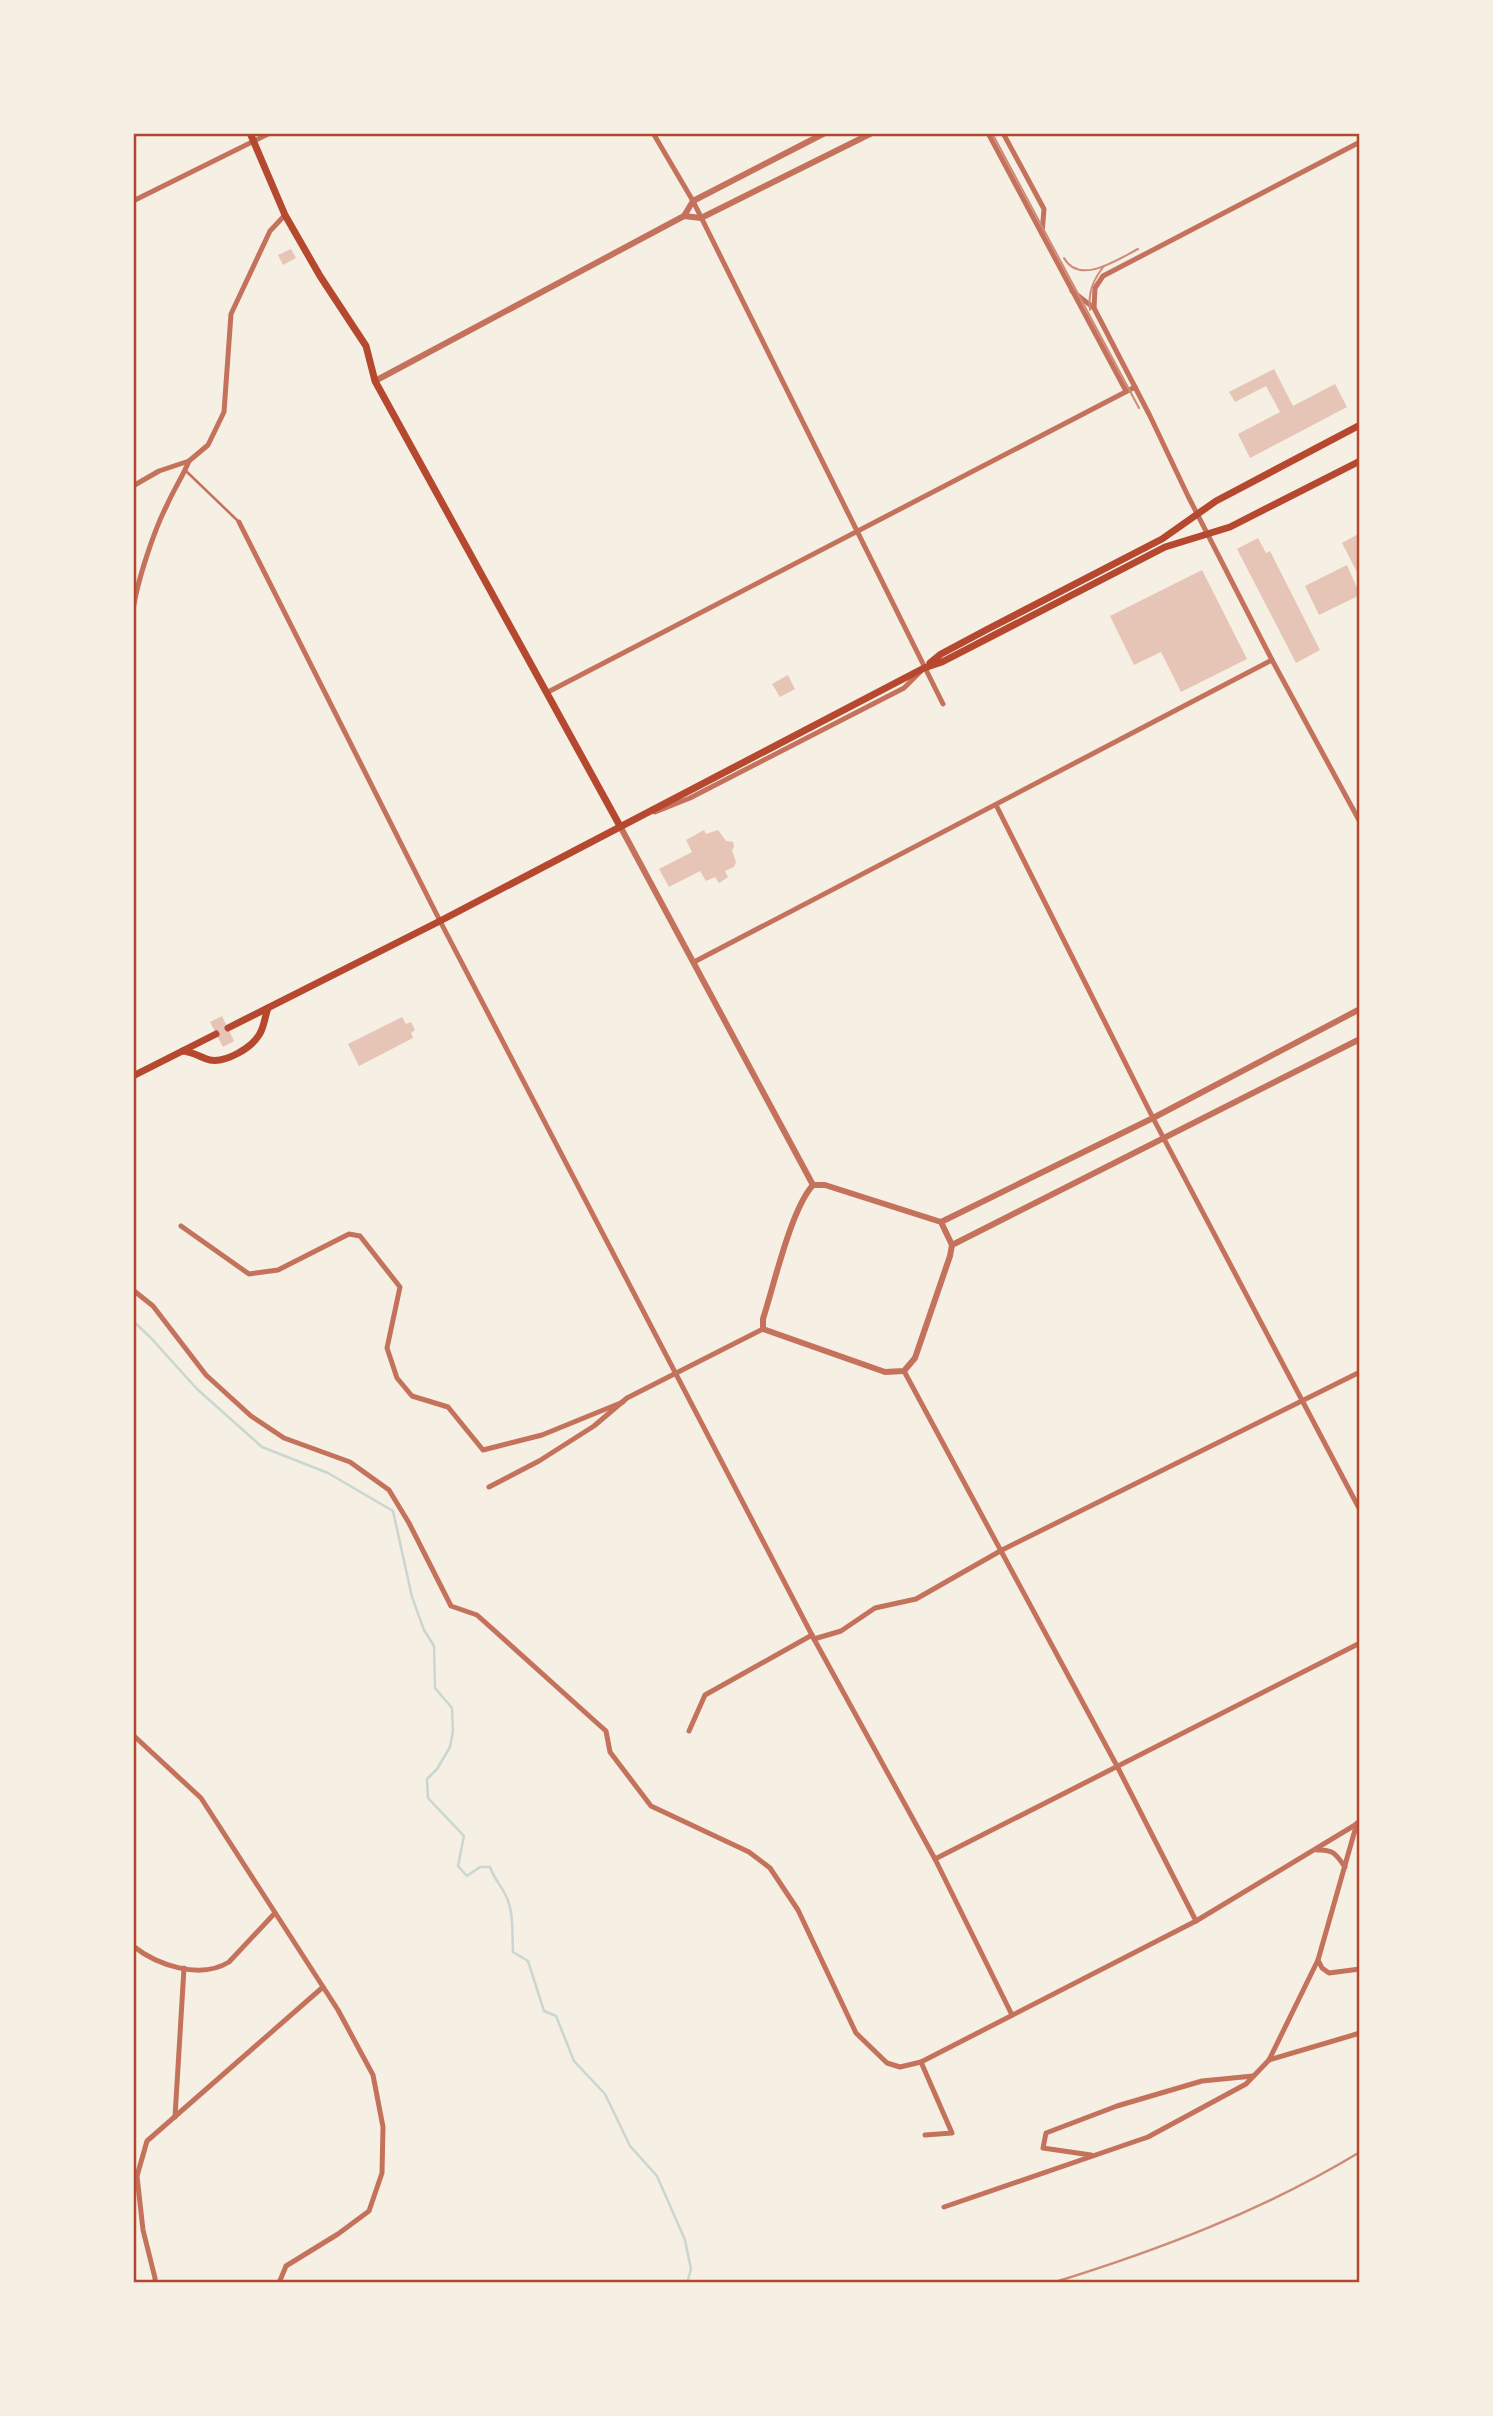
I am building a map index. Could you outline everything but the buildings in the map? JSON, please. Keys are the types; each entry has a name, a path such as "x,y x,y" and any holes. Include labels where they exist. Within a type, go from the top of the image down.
{"main road":[{"path":"252,137 285,215 320,276 366,346 375,381 620,826"},
{"path":"924,668 941,654 1162,539 1216,501 1360,425"},
{"path":"228,1028 440,921 924,668 942,662 1165,547 1230,527 1360,461"},
{"path":"184,1051 221,1061 242,1051 260,1035 268,1008"},
{"path":"133,1076 216,1034"}],"street":[{"path":"133,201 252,137 270,133"},
{"path":"653,133 701,218 943,704"},
{"path":"375,381 684,216 692,201 825,133"},
{"path":"684,216 701,218 872,133"},
{"path":"988,133 1125,391"},
{"path":"1003,133 1044,209 1042,234"},
{"path":"1094,308 1095,288 1103,276 1360,142"},
{"path":"133,486 159,471 189,460 208,445 224,412 231,314 270,231 285,215"},
{"path":"1072,291 1094,308 1272,660 1360,822"},
{"path":"548,692 1135,387"},
{"path":"133,610 135,592 166,506 186,471 189,460"},
{"path":"239,522 440,921 813,1637 935,1859 1012,2015"},
{"path":"694,962 1272,660"},
{"path":"996,805 1153,1118 1360,1510"},
{"path":"620,826 813,1185"},
{"path":"763,1329 763,1319 794,1220 804,1195 813,1185 825,1185 941,1222 1153,1118 1360,1009"},
{"path":"952,1245 1360,1040"},
{"path":"181,1226 249,1274 278,1270 349,1234 360,1236 400,1287 396,1318 387,1348 397,1378 412,1396 448,1407 483,1450 542,1435 623,1402 763,1329 885,1372 904,1371 915,1358 952,1245 941,1222"},
{"path":"133,1290 153,1306 206,1375 251,1416 284,1438 351,1462 389,1490 451,1606 477,1615 606,1731 610,1752 651,1806 749,1852 770,1868 798,1910 856,2033 887,2063 900,2067 920,2062 1196,1922 1359,1822"},
{"path":"904,1371 1117,1766 1196,1922"},
{"path":"689,1731 705,1695 813,1637 841,1631 875,1608 916,1599 1002,1549 1360,1372"},
{"path":"489,1487 539,1461 594,1426 623,1402"},
{"path":"935,1859 1360,1643"},
{"path":"133,1735 201,1798 323,1987 373,2075 383,2127 382,2173 369,2211 286,2266 279,2283"},
{"path":"944,2207 1148,2137 1246,2084 1269,2060 1318,1961 1359,1822"},
{"path":"1314,1850 1328,1849 1335,1852 1345,1867"},
{"path":"133,1946 171,1967 222,1966 229,1962 274,1914"},
{"path":"1318,1961 1329,1973 1360,1969"},
{"path":"175,2117 184,1968"},
{"path":"155,2283 143,2230 137,2176 147,2141 323,1987"},
{"path":"1269,2060 1360,2033"},
{"path":"920,2062 952,2133 925,2135"},
{"path":"1094,2155 1043,2148 1046,2133 1117,2106 1202,2081 1254,2076"}],"lane":[{"path":"186,471 239,522"}],"waterway":[{"path":"133,1321 197,1389 262,1447 328,1473 393,1511 412,1597 424,1630 434,1646 435,1688 452,1708 453,1731 450,1747 437,1769 427,1779 428,1798 464,1836 458,1866 467,1876 480,1867 490,1867 509,1902 513,1952 528,1961 544,2011 556,2016 574,2061 605,2094 630,2146 657,2176 685,2240 691,2269 687,2283"}],"tram line":[{"path":"992,133 1139,408"},
{"path":"1064,258 1071,266 1089,270 1110,264 1138,249"},
{"path":"1090,310 1092,286 1104,266"}],"railway":[{"path":"1052,2283 1132,2257 1210,2227 1286,2192 1360,2152"}]}
